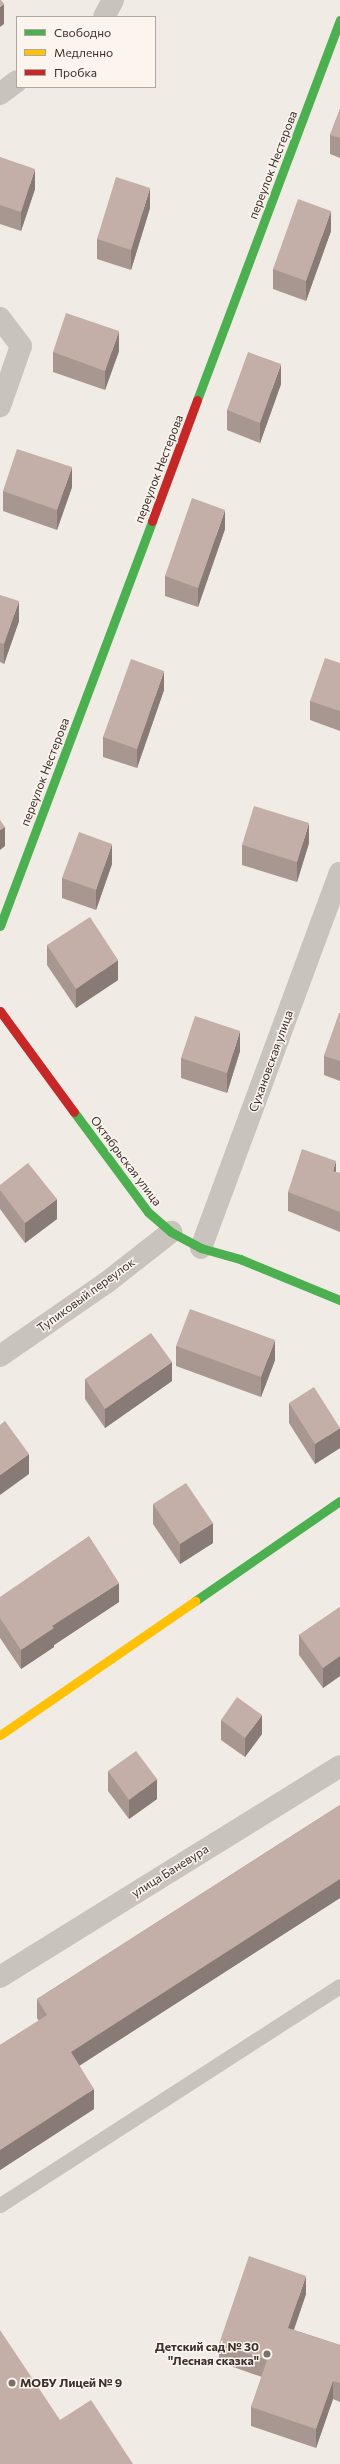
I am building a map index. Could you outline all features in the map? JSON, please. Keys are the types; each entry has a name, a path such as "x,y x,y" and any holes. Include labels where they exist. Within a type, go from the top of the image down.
{"street":[{"path":"105,16 113,0"},
{"name":"переулок Нестерова","path":"0,926 340,20"},
{"path":"0,94 16,82"},
{"path":"0,318 21,346 0,406"},
{"name":"Сухановская улица","path":"201,1248 340,873"},
{"name":"Октябрьская улица","path":"0,1011 148,1212 171,1232 201,1248 240,1260 340,1300"},
{"name":"Тупиковый переулок","path":"0,1356 106,1283 171,1232"},
{"path":"0,1736 340,1501"},
{"name":"улица Баневура","path":"0,1977 340,1766"}],"lane":[{"path":"0,2205 340,1986"}],"building":[{"path":"0,0 4,4 0,7"},
{"path":"340,109 340,138 330,135"},
{"path":"0,157 35,169 21,212 0,205"},
{"path":"116,177 150,188 131,250 97,239"},
{"path":"298,199 331,211 306,281 273,269"},
{"path":"66,313 119,331 105,371 53,352"},
{"path":"248,352 281,364 260,423 227,410"},
{"path":"17,449 72,467 57,510 3,491"},
{"path":"192,498 225,510 198,588 165,576"},
{"path":"0,595 19,601 4,644 0,643"},
{"path":"325,658 340,663 340,711 310,701"},
{"path":"131,659 164,671 137,749 103,737"},
{"path":"254,806 309,823 297,862 242,845"},
{"path":"0,820 5,827 0,830"},
{"path":"79,832 112,844 96,890 62,878"},
{"path":"90,917 118,960 76,989 47,945"},
{"path":"340,1013 340,1061 324,1056"},
{"path":"195,1016 240,1031 227,1073 181,1058"},
{"path":"302,1149 336,1161 333,1171 340,1173 340,1212 288,1192"},
{"path":"28,1163 57,1199 25,1223 0,1190 0,1185"},
{"path":"190,1309 275,1340 261,1377 176,1346"},
{"path":"151,1333 172,1362 105,1409 85,1379"},
{"path":"314,1387 340,1428 315,1444 289,1403"},
{"path":"5,1421 29,1454 0,1475 0,1425"},
{"path":"186,1483 213,1523 180,1544 153,1504"},
{"path":"89,1536 119,1583 52,1626 54,1628 21,1650 0,1618 0,1597"},
{"path":"340,1607 340,1656 323,1668 299,1635"},
{"path":"237,1697 262,1715 245,1738 221,1720"},
{"path":"136,1751 157,1779 129,1800 108,1771"},
{"path":"340,1805 340,1879 71,2052 94,2089 0,2150 0,2045 47,2015 37,1999"},
{"name":"Детский сад № 30 \"Лесная сказка\"","path":"249,2256 306,2276 288,2328 340,2345 340,2383 333,2381 316,2429 251,2407 267,2360 219,2344"},
{"name":"МОБУ Лицей № 9","path":"0,2330 60,2420 91,2400 133,2464 0,2464"}],"traffic: fast":[{"path":"197,400 340,20"},
{"path":"0,926 152,521"},
{"path":"74,1112 148,1212 171,1232 201,1248 240,1259 340,1300"},
{"path":"195,1601 340,1501"}],"traffic: slow":[{"path":"0,1735 195,1601"}],"traffic: jam":[{"path":"152,521 197,400"},
{"path":"0,1011 74,1112"}],"place":[{"name":"Детский сад № 30 \"Лесная сказка\"","path":"267,2354"},
{"name":"МОБУ Лицей № 9","path":"12,2383"}]}
